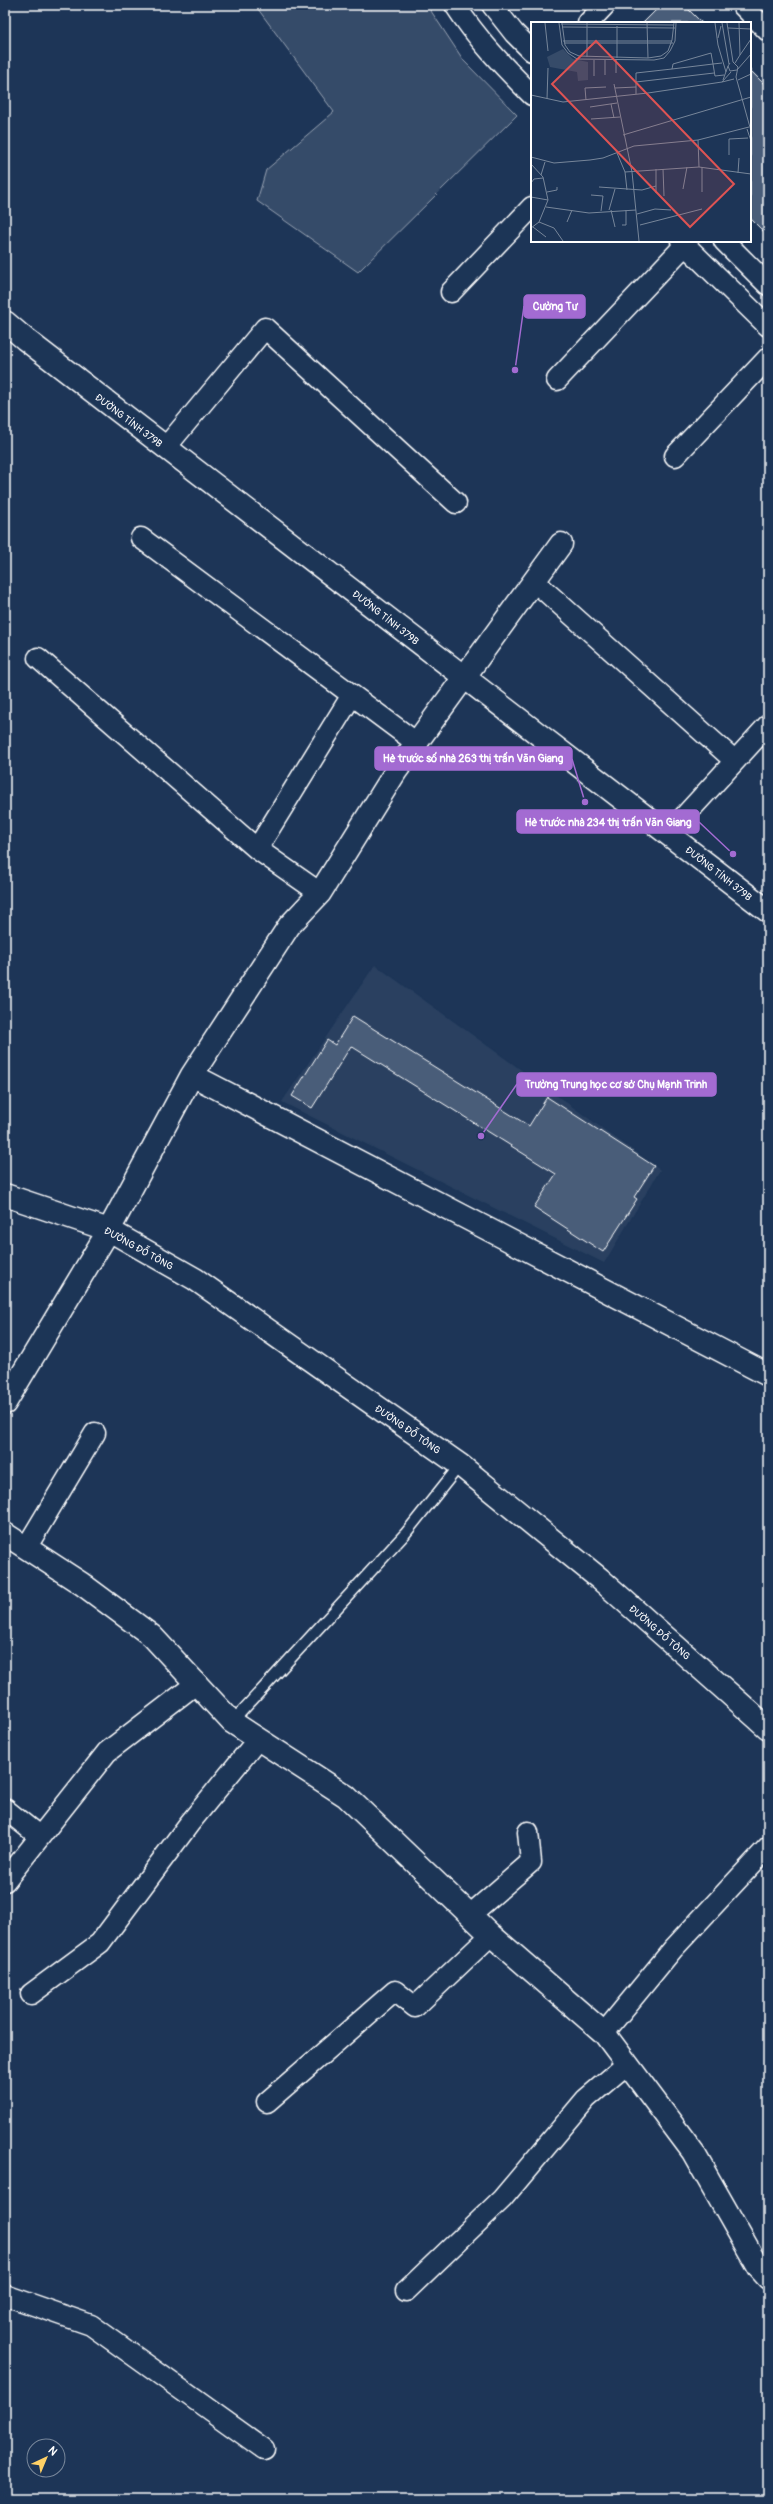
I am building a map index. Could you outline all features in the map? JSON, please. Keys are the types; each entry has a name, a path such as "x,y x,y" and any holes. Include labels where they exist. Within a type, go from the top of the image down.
{"street":[{"path":"455,5 468,25 494,58 530,88"},
{"path":"492,5 514,33 531,50"},
{"path":"589,22 605,5"},
{"path":"742,5 768,31"},
{"path":"451,292 531,208"},
{"path":"725,242 768,285"},
{"path":"557,380 683,243 768,326"},
{"name":"ĐƯỜNG TỈNH 379B","path":"5,322 24,339 768,911"},
{"path":"166,448 265,328 456,503"},
{"path":"675,456 768,358"},
{"path":"141,538 418,744"},
{"path":"5,1403 109,1230 192,1075 289,926 320,893 396,771 418,744 561,544"},
{"path":"534,582 735,761"},
{"path":"38,658 257,849 320,893"},
{"path":"257,849 352,695"},
{"path":"668,834 768,724"},
{"path":"192,1075 768,1375"},
{"name":"ĐƯỜNG ĐỖ TÔNG","path":"5,1195 109,1230 195,1279 460,1465 600,1579 768,1728"},
{"path":"26,1548 95,1433"},
{"path":"5,1534 152,1636 232,1722 346,1796 491,1935 604,2033 693,2152 759,2268 768,2278"},
{"path":"5,1881 107,1752 197,1684"},
{"path":"31,1994 100,1943 189,1824 258,1739"},
{"path":"5,1809 40,1836"},
{"path":"470,1915 531,1862 528,1832"},
{"path":"604,2033 673,1949 768,1847"},
{"path":"267,2102 394,1991 415,2007 491,1935"},
{"path":"406,2291 502,2199 586,2099 627,2064"},
{"path":"5,2296 91,2326 264,2449"}],"lane":[{"path":"232,1722 405,1534 460,1465"}],"shaded area":[{"path":"255,5 427,5 464,61 517,115 358,272 257,201 266,170 334,112"},
{"path":"375,965 660,1170 604,1263 282,1102"}],"building":[{"path":"661,5 684,5 701,22 644,22"},
{"path":"751,71 768,88 768,236 751,219"},
{"path":"353,1016 529,1126 547,1097 654,1166 634,1197 637,1199 603,1252 534,1207 556,1174 351,1046 312,1108 292,1096 327,1040 335,1045"}],"place":[{"name":"Cường Tư","path":"515,370"},
{"name":"Hè trước số nhà 263 thị trấn Văn Giang","path":"585,802"},
{"name":"Hè trước nhà 234 thị trấn Văn Giang","path":"733,854"},
{"name":"Trường Trung học cơ sở Chụ Mạnh Trinh","path":"481,1136"}]}
